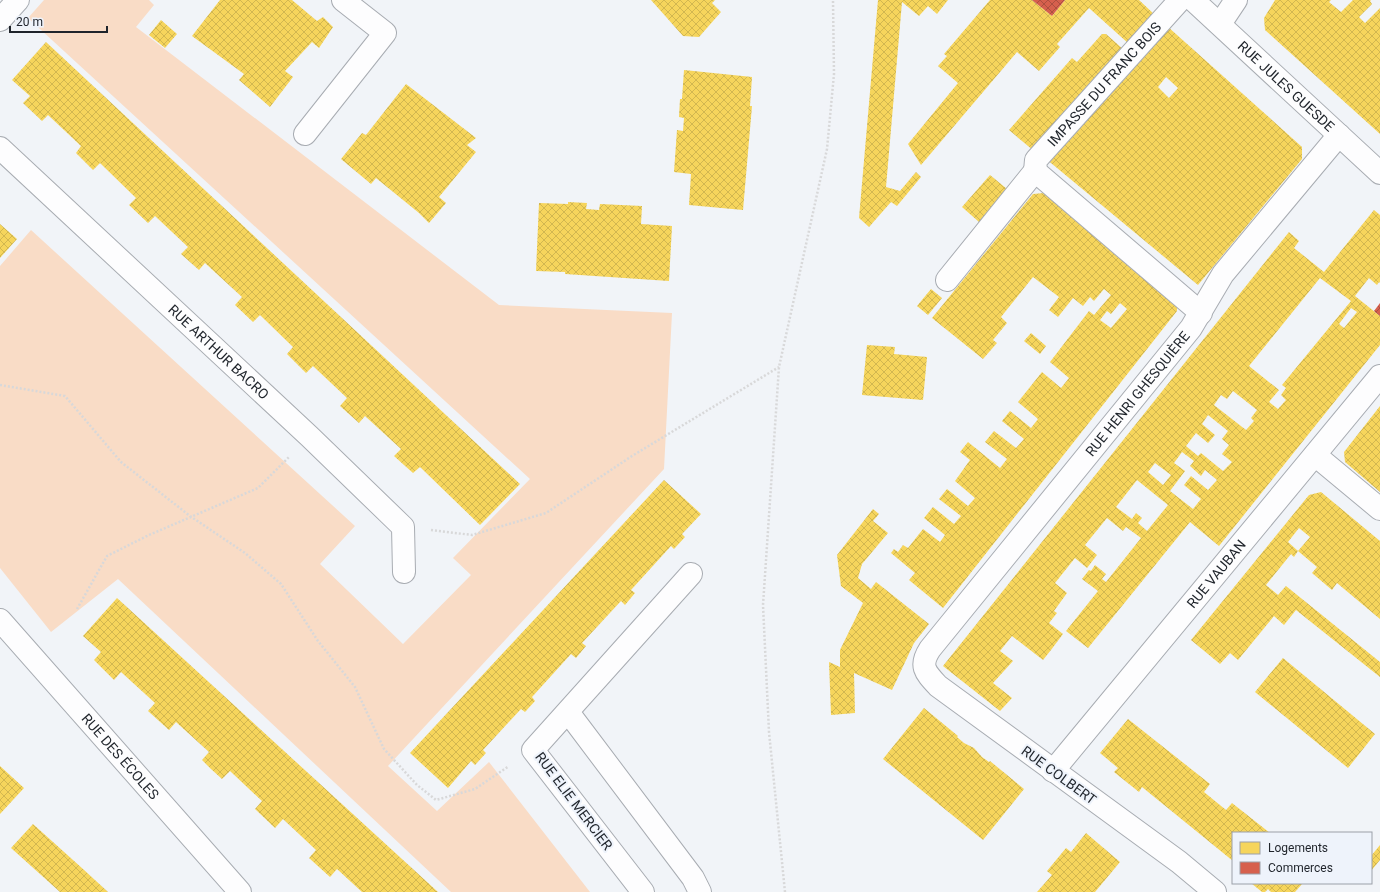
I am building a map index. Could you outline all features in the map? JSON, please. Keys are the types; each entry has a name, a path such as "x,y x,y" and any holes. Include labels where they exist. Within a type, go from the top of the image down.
{"street":[{"path":"0,20 18,0"},
{"path":"305,134 385,33 343,0"},
{"name":"IMPASSE DU FRANC BOIS","path":"947,280 1035,171 1036,160 1180,0"},
{"name":"RUE JULES GUESDE","path":"1193,0 1380,173"},
{"path":"1220,24 1236,0"},
{"name":"RUE HENRI GHESQUIÈRE","path":"930,649 1191,328 1227,268 1339,135"},
{"name":"RUE ARTHUR BACRO","path":"0,148 309,436 403,526"},
{"path":"1035,171 1201,313"},
{"name":"RUE VAUBAN","path":"1053,770 1380,376"},
{"path":"1315,456 1380,509"},
{"path":"403,526 404,572"},
{"name":"RUE ELIE MERCIER","path":"643,892 533,750 691,574"},
{"name":"RUE DES ÉCOLES","path":"0,620 240,892"},
{"name":"RUE COLBERT","path":"930,649 925,656 923,667 927,675 938,686 1180,862 1215,892"},
{"path":"568,712 693,878 700,892"}],"path":[{"path":"785,892 769,732 763,605 779,366 827,149 834,74 833,0"},
{"path":"403,526 472,535 546,513 632,456 779,366"},
{"path":"0,384 65,396 121,462 190,516 245,553 281,584 318,641 355,687 384,749 417,785 436,800 475,789 533,750"},
{"path":"77,609 107,556 190,516 258,488 309,436"}],"shaded area":[{"path":"44,0 149,0 154,5 136,27 499,305 672,313 664,469 388,766 437,811 489,762 590,892 451,892 118,579 51,632 0,568 0,266 31,230 355,526 320,564 403,644 471,575 453,558 530,479 28,18"}],"building: Logements":[{"path":"220,0 292,0 317,21 323,17 333,27 319,48 312,42 285,71 293,77 270,107 239,80 244,74 192,36"},
{"path":"651,0 715,0 712,3 721,12 699,37 683,36"},
{"path":"878,0 948,0 937,14 928,6 919,16 902,2 886,187 900,191 916,172 921,177 897,206 891,202 869,227 859,218"},
{"path":"990,0 1032,0 1052,16 1065,0 1139,0 1155,15 1129,44 1089,8 1057,44 1060,47 1039,71 1017,52 921,165 908,144 958,83 938,66 947,56 944,54"},
{"path":"1275,0 1331,0 1329,2 1341,12 1353,0 1371,0 1370,1 1372,4 1359,17 1365,23 1380,8 1380,134 1265,30 1264,18"},
{"path":"161,20 177,34 165,48 149,35"},
{"path":"1167,26 1302,147 1302,159 1198,285 1045,158","holes":["1166,77 1178,88 1169,98 1158,87"]},
{"path":"1102,34 1106,34 1124,50 1034,151 1009,130 1072,58 1077,62"},
{"path":"46,42 520,484 480,525 420,467 413,473 394,456 401,449 365,416 359,423 340,406 347,398 313,366 306,373 287,354 293,347 260,315 253,322 235,305 242,297 205,263 199,270 181,254 188,247 155,216 148,223 129,205 136,198 100,163 93,170 76,153 81,146 48,115 42,121 23,103 30,96 12,80"},
{"path":"684,70 752,77 750,106 752,106 743,210 689,205 691,174 674,172 677,130 683,131 684,118 679,117"},
{"path":"406,84 476,138 467,145 476,152 439,197 446,203 429,223 376,178 371,184 341,159 362,133 366,135"},
{"path":"990,175 1007,189 979,222 962,207"},
{"path":"1044,193 1177,304 1177,311 943,608 909,580 915,573 891,553 894,549 898,552 903,545 908,548 923,529 940,542 945,535 924,518 933,507 954,524 961,516 939,499 947,489 968,506 975,498 955,481 970,460 960,452 968,442 1000,468 1007,459 985,442 994,431 1016,448 1024,439 1002,421 1010,411 1031,428 1038,419 1018,402 1042,372 1061,388 1069,378 1050,362 1089,311 1094,315 1111,295 1104,289 1094,301 1090,297 1083,306 1073,298 1058,317 1049,310 1059,297 1033,277 1001,317 1007,323 993,340 997,343 983,359 932,318 1033,194","holes":["1120,303 1127,309 1111,328 1100,320 1107,311 1111,314"]},
{"path":"568,202 587,203 586,209 599,210 600,204 642,206 641,224 672,226 669,281 536,271 539,203 568,204"},
{"path":"1374,210 1380,215 1380,283 1379,282 1377,285 1369,278 1355,296 1380,316 1380,345 1219,546 1190,522 1088,648 1066,631 1098,591 1082,579 1095,565 1106,574 1102,579 1106,582 1141,538 1126,527 1123,531 1107,518 1085,545 1097,555 1087,568 1075,558 1055,583 1067,593 1054,611 1057,613 1049,623 1063,634 1043,660 1012,636 1000,651 1013,661 993,683 1012,698 1000,711 943,666 1289,232 1299,241 1294,248 1324,272","holes":["1320,278 1351,301 1282,385 1286,388 1281,395 1286,400 1278,409 1269,402 1279,390 1249,366","1351,308 1357,312 1344,328 1339,324","1233,391 1257,410 1251,418 1254,421 1246,430 1214,405 1221,395 1227,399","1208,415 1228,431 1222,439 1229,445 1222,454 1232,462 1223,471 1201,453 1198,456 1186,446 1196,433 1208,443 1215,435 1202,424","1182,452 1194,461 1190,466 1201,476 1205,470 1217,480 1208,490 1191,476 1184,485 1201,499 1193,509 1170,491 1185,471 1174,463","1155,463 1171,475 1163,485 1148,472","1137,480 1168,505 1147,531 1138,523 1142,518 1136,513 1132,519 1116,507"]},
{"path":"0,224 17,239 0,258"},
{"path":"931,289 942,298 928,315 917,306"},
{"path":"1031,333 1046,346 1040,354 1024,341"},
{"path":"867,345 895,347 894,354 927,357 923,400 862,395"},
{"path":"1380,406 1380,492 1345,462 1344,452"},
{"path":"664,480 701,514 682,534 685,537 674,549 671,546 631,590 635,593 625,605 621,601 582,643 586,646 576,658 571,654 532,697 535,701 525,712 521,709 483,750 486,753 475,765 471,761 448,788 410,753"},
{"path":"1321,492 1380,541 1380,619 1337,583 1332,590 1312,573 1317,567 1298,551 1294,557 1291,554 1266,585 1278,595 1286,586 1380,662 1380,677 1296,610 1284,625 1274,616 1238,660 1230,653 1220,664 1191,640 1309,495","holes":["1299,528 1310,537 1298,551 1288,542"]},
{"path":"873,509 879,514 873,521 888,533 862,564 858,578 871,589 876,582 929,624 914,643 892,690 854,673 855,713 831,715 829,662 840,667 840,650 863,603 841,586 837,555"},
{"path":"117,598 438,892 362,892 337,869 330,877 309,858 316,850 283,819 275,828 255,809 262,801 230,771 222,779 202,760 209,752 176,722 169,730 148,711 155,703 121,672 114,680 94,660 101,652 83,636"},
{"path":"1283,658 1375,734 1348,768 1255,692"},
{"path":"924,708 958,736 957,737 964,743 974,748 982,757 989,762 990,761 1024,789 983,840 883,759"},
{"path":"1128,719 1210,784 1204,792 1226,810 1232,803 1269,832 1232,832 1232,860 1142,787 1139,792 1114,772 1118,768 1100,753"},
{"path":"0,766 24,788 0,814"},
{"path":"33,824 108,892 60,892 11,848"},
{"path":"1086,833 1120,862 1095,892 1037,892 1052,875 1047,871 1066,848 1071,852"},
{"path":"1380,845 1380,860 1372,870 1372,855"},
{"path":"1252,884 1302,884 1295,892 1271,892 1268,889 1265,892 1262,892"}],"building: Commerces":[{"path":"1032,0 1065,0 1052,16"},
{"path":"1380,303 1380,316 1374,311"}]}
